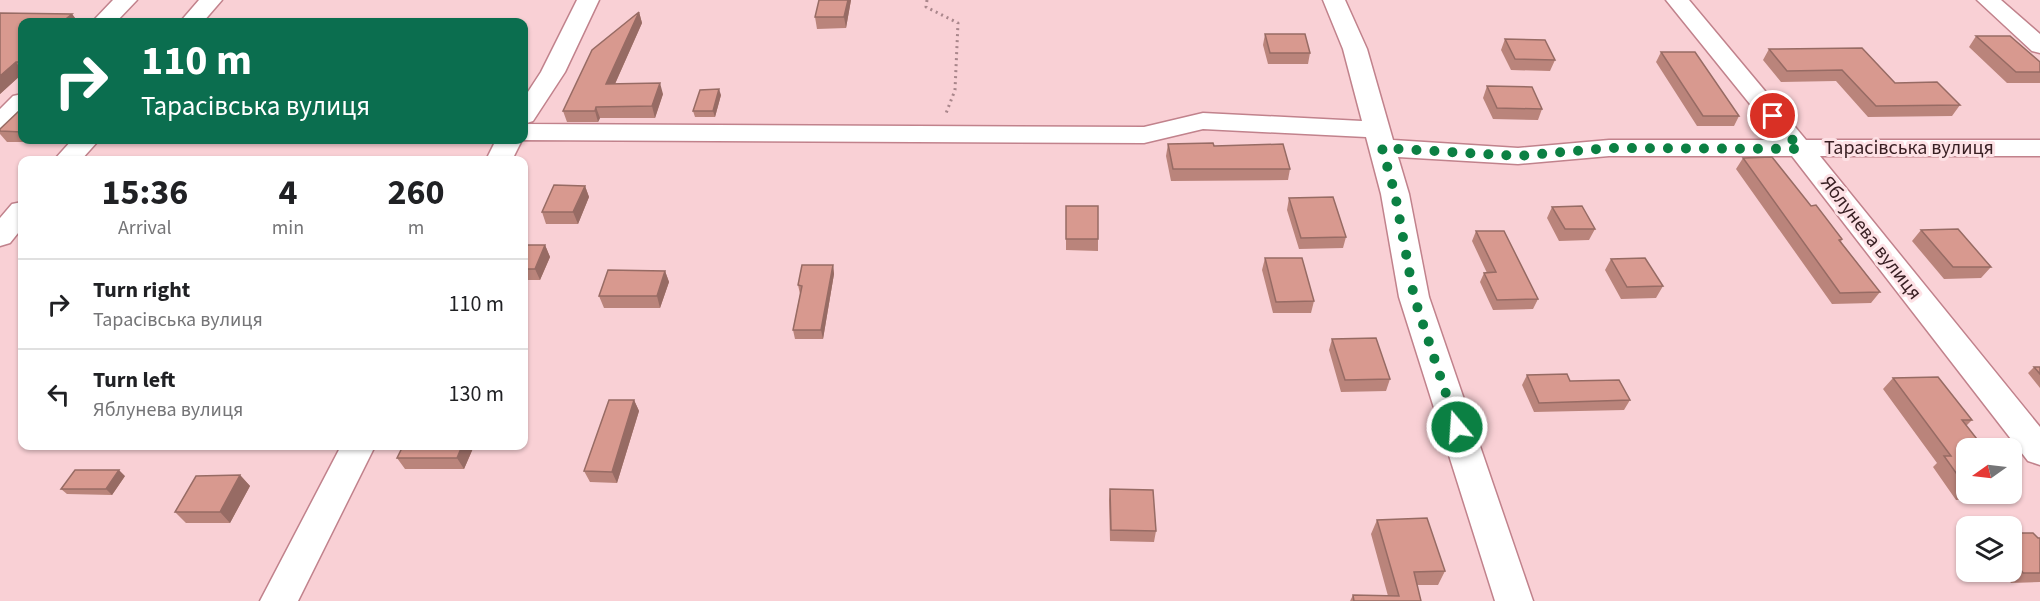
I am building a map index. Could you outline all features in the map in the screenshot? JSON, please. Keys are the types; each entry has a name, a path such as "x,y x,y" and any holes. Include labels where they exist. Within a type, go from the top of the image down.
{"street":[{"path":"107,18 126,0"},
{"path":"195,18 212,0"},
{"path":"528,110 553,72 588,0"},
{"path":"1334,0 1355,49 1395,194 1414,297 1514,601"},
{"name":"Яблунева вулиця","path":"1677,0 1800,149 2040,451"},
{"path":"1988,0 2040,46"},
{"path":"0,123 18,105"},
{"name":"Тарасівська вулиця","path":"528,132 1144,135 1203,121 1518,156 1609,148 2040,148"},
{"path":"71,156 82,144"},
{"path":"0,236 18,216"},
{"path":"279,601 356,450"}],"path":[{"path":"927,0 926,7 958,23 955,90 937,135"}],"building":[{"path":"819,0 848,0 844,17 815,17"},
{"path":"639,12 606,84 660,83 652,106 596,107 595,111 563,111 592,50"},
{"path":"0,13 72,14 67,18 18,18 18,62 0,76"},
{"path":"1265,34 1305,34 1310,53 1270,53"},
{"path":"1976,36 2010,36 2040,62 2040,72 2016,72"},
{"path":"1505,39 1545,40 1555,60 1515,59"},
{"path":"1862,48 1895,83 1937,82 1960,105 1876,106 1842,70 1787,71 1769,49"},
{"path":"1661,52 1695,52 1739,116 1703,116"},
{"path":"1487,86 1532,87 1542,109 1497,108"},
{"path":"719,89 713,111 693,111 700,90"},
{"path":"18,112 18,132 0,131"},
{"path":"1213,143 1214,146 1283,144 1290,169 1173,169 1168,144"},
{"path":"1772,157 1811,206 1816,205 1842,239 1839,240 1880,292 1840,293 1743,158"},
{"path":"554,185 585,186 573,212 542,212"},
{"path":"1333,197 1346,237 1301,238 1289,198"},
{"path":"1066,206 1098,206 1098,239 1066,239"},
{"path":"1582,206 1595,229 1565,229 1552,207"},
{"path":"1958,229 1991,267 1953,267 1921,230"},
{"path":"1476,231 1504,231 1538,299 1497,300 1484,273 1496,272"},
{"path":"528,245 545,245 535,269 528,269"},
{"path":"1265,258 1302,258 1314,301 1276,302"},
{"path":"1645,258 1663,286 1627,287 1611,259"},
{"path":"802,265 833,265 821,330 793,330 802,286 798,285"},
{"path":"608,270 665,271 657,296 599,296"},
{"path":"1376,338 1390,379 1345,380 1332,339"},
{"path":"1567,374 1570,381 1619,380 1630,400 1539,403 1527,375"},
{"path":"1938,377 1972,420 1962,420 1976,438 1956,438 1956,473 1944,456 1951,456 1893,378"},
{"path":"609,400 634,400 612,472 584,471"},
{"path":"401,450 460,450 457,458 397,458"},
{"path":"75,470 119,470 106,489 61,489"},
{"path":"240,475 220,512 175,512 196,476"},
{"path":"1110,489 1153,490 1156,531 1111,530"},
{"path":"1427,518 1445,571 1414,572 1421,601 1354,601 1353,595 1399,596 1377,520"},
{"path":"2022,533 2033,533 2040,538 2040,573 2023,573"}],"route":[{"path":"1457,427 1414,297 1395,194 1382,148 1518,156 1609,148 1800,149 1773,116"}]}
